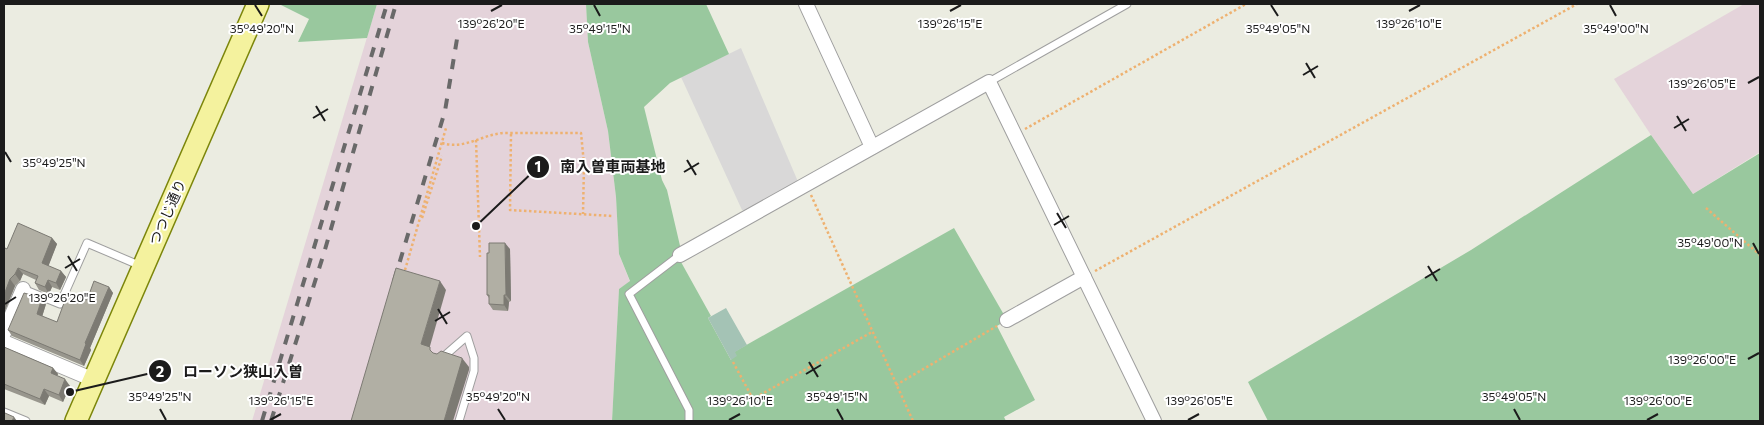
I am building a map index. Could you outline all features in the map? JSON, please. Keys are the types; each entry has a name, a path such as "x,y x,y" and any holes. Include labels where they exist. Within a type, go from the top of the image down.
{"main road":[{"name":"つつじ通り","path":"76,421 258,4"}],"street":[{"path":"806,4 872,147"},
{"path":"680,255 989,82 1154,421"},
{"path":"1007,320 1084,277"},
{"path":"4,333 23,289"},
{"path":"4,342 94,380"}],"lane":[{"path":"989,82 1126,4"},
{"path":"23,289 60,304 87,243 143,267"},
{"path":"680,255 629,294 689,410 689,421"},
{"path":"442,358 467,336 474,358 474,371 459,421"},
{"path":"4,412 26,421"}],"path":[{"path":"1015,134 1246,4"},
{"path":"1084,277 1577,4"},
{"path":"442,156 405,270 446,128"},
{"path":"442,144 464,145 494,134 581,133 584,164 583,214"},
{"path":"511,134 510,210 612,216"},
{"path":"476,140 480,257"},
{"path":"807,184 913,421"},
{"path":"1706,208 1760,255"},
{"path":"896,385 1007,320"},
{"path":"733,362 753,400 872,332"}],"shaded area":[{"path":"377,4 586,4 588,42 608,131 616,197 619,254 630,282 619,289 612,421 252,421"},
{"path":"1744,4 1760,4 1760,152 1693,194 1614,79"},
{"path":"741,48 799,184 746,211 742,210 681,77"}],"green space":[{"path":"279,4 377,4 367,38 298,42 309,19"},
{"path":"586,4 706,4 729,54 670,83 644,107 681,250 676,253 711,316 708,318 731,360 734,352 954,228 1007,320 997,326 1035,400 1004,417 1006,421 612,421 619,289 630,281 619,254 616,197 608,131 588,42"},
{"path":"1651,135 1693,194 1760,153 1760,421 1268,421 1248,382 1471,250"},
{"path":"726,308 747,345 735,352 737,356 731,360 708,318"}],"building":[{"path":"18,223 52,238 42,263 61,271 56,283 48,280 45,287 35,283 38,276 18,268 10,279 4,295 4,251 5,248 7,249"},
{"path":"489,243 505,243 506,295 504,295 504,305 489,304 489,295 487,295 487,253 489,253"},
{"path":"396,268 440,281 421,344 430,347 433,353 437,354 441,351 462,358 444,421 351,421"},
{"path":"94,281 109,287 85,343 80,360 8,330 24,293 42,298 37,314 57,322 68,292 87,300"},
{"path":"4,347 53,368 51,373 65,379 59,395 44,389 40,399 4,384"},
{"path":"5,413 14,417 12,421 4,421"}],"railway":[{"path":"262,421 387,4"},
{"path":"271,421 324,253 396,4"},
{"path":"394,281 445,111 457,39"}],"place":[{"name":"南入曽車両基地","path":"476,226"},
{"name":"ローソン狭山入曽","path":"70,392"}]}
